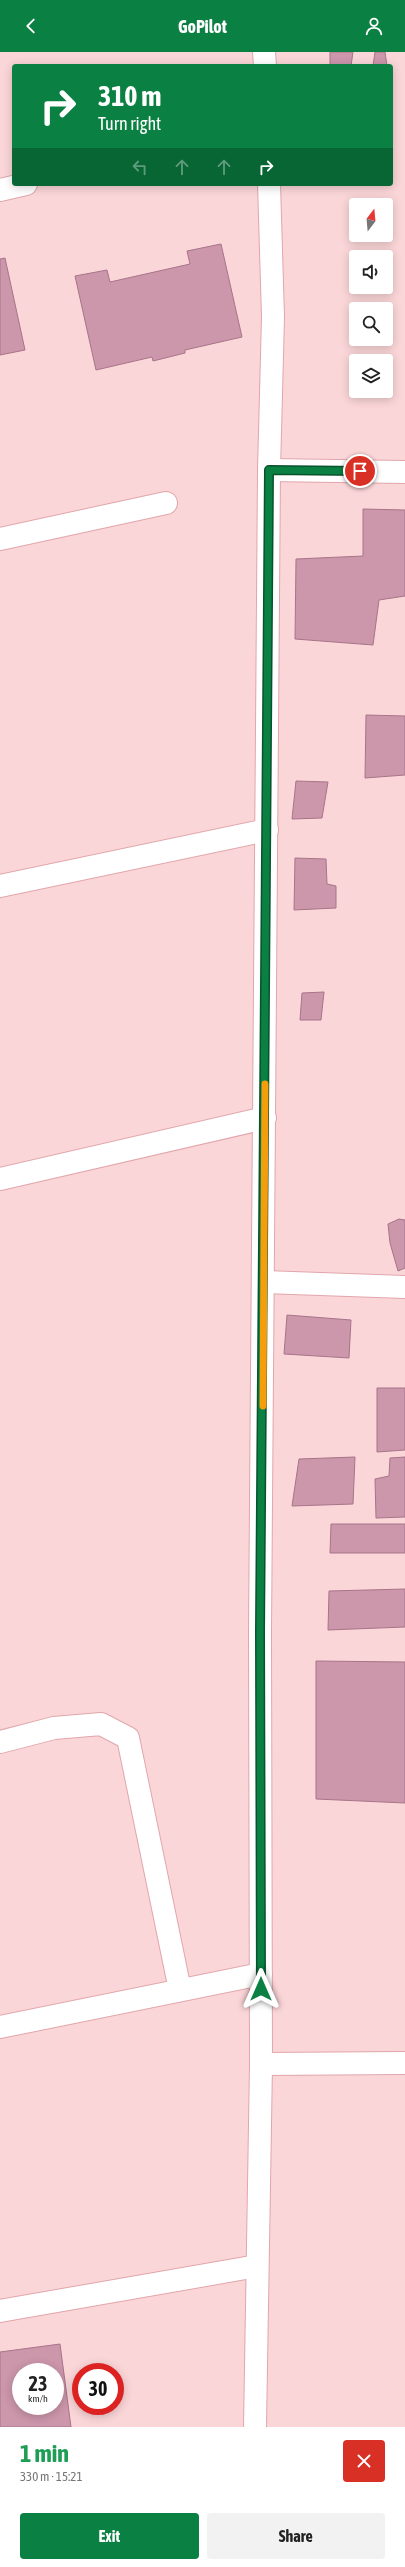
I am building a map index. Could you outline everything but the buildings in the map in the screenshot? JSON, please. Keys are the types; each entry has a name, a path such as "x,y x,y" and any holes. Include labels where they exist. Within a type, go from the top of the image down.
{"street":[{"path":"264,52 265,64"},
{"path":"0,190 17,186"},
{"path":"255,2427 261,2064 260,1624 264,1282 269,470 273,317 269,186"},
{"path":"269,470 405,472"},
{"path":"0,539 166,504"},
{"path":"0,886 267,830"},
{"path":"0,1179 265,1118"},
{"path":"264,1282 405,1287"},
{"path":"0,1742 54,1728 101,1724 128,1738 180,1990"},
{"path":"0,2027 261,1974"},
{"path":"261,2064 405,2063"},
{"path":"0,2311 257,2266"}],"slow traffic":[{"path":"263,1406 265,1084"}],"route":[{"path":"261,1989 260,1632 264,1282 269,470 360,471"}]}
